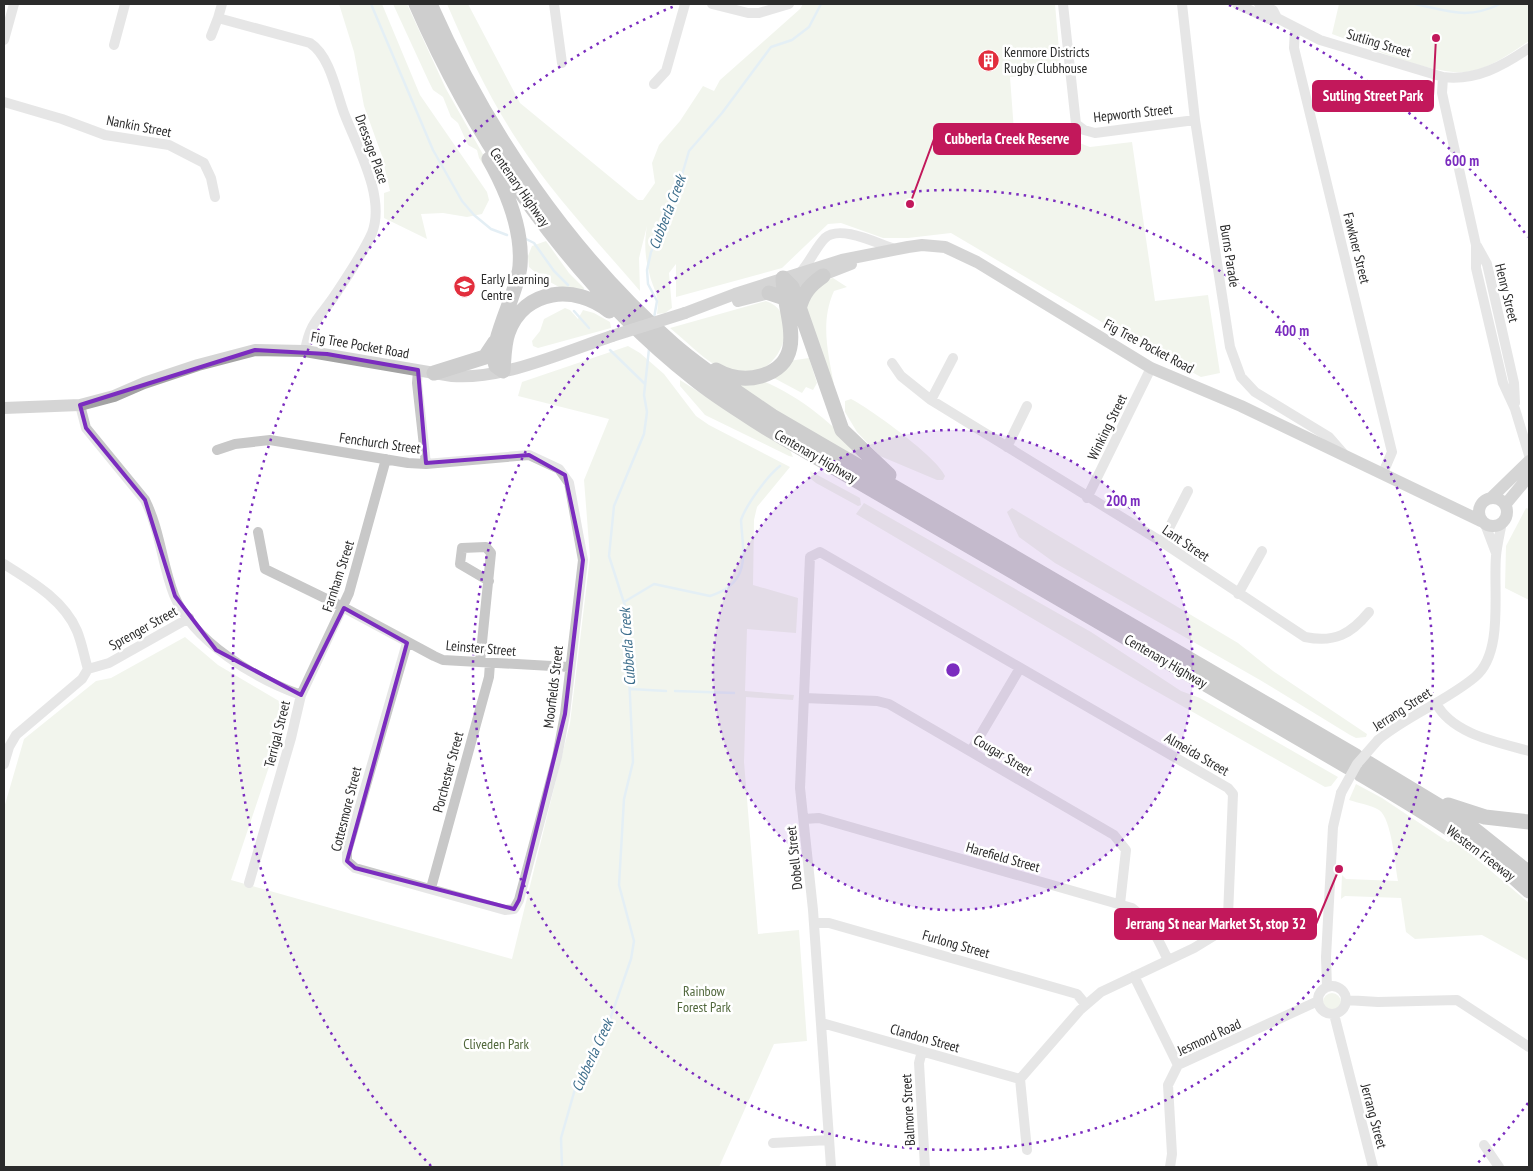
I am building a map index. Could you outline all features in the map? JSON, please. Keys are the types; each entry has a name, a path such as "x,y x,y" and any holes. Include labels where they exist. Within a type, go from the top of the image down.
{"highway":[{"name":"Centenary Highway","path":"416,4 445,67 480,129 542,221 591,281 624,317 647,328"},
{"name":"Centenary Highway","path":"430,4 472,88 517,162 591,260 627,301 647,328 699,383 768,429 1358,765"},
{"path":"434,373 484,357 490,351 500,331 518,280 521,264 513,212 484,149 480,129"},
{"path":"800,309 805,292 810,285 823,276"},
{"path":"782,289 800,309 842,430 885,472 951,520"},
{"path":"704,370 716,369 730,377 744,379 774,370 785,359 792,330 782,289"},
{"path":"500,331 495,360 496,366 503,371 506,341 510,328 519,313 535,300 552,294 574,294 594,300 611,312 624,317"},
{"name":"Centenary Highway","path":"662,343 772,416 951,520 1434,810"},
{"path":"1434,810 1454,805 1499,820 1529,822"},
{"name":"Western Freeway","path":"1434,810 1482,834 1529,874"},
{"name":"Western Freeway","path":"1434,810 1529,891"}],"main road":[{"name":"Fig Tree Pocket Road","path":"708,306 782,289 800,274 842,260 928,245 945,247 959,252 1151,368 1241,406 1452,505 1483,522"},
{"name":"Fig Tree Pocket Road","path":"4,408 80,405 114,396 144,383 198,365 255,350 304,351 434,373 471,377 503,371 708,306 782,289 844,268 860,258"},
{"path":"1452,505 1471,504 1488,499 1500,499 1505,505 1507,514 1502,522 1494,526 1483,522 1479,508 1488,499 1529,461"},
{"path":"1505,505 1529,476"}],"street":[{"path":"4,40 14,4"},
{"path":"114,45 125,4"},
{"path":"211,36 222,4"},
{"path":"554,4 562,63"},
{"path":"654,84 666,71 685,4"},
{"path":"712,4 759,14 789,4"},
{"name":"Hepworth Street","path":"1063,4 1076,124 1084,130 1095,134 1195,120"},
{"name":"Burns Parade","path":"1182,4 1195,120 1230,347 1241,377 1255,392 1329,437 1347,457"},
{"name":"Sutling Street","path":"1237,4 1269,19 1277,18"},
{"name":"Sutling Street","path":"1259,4 1273,10 1277,18 1320,40 1443,77 1455,78 1478,75 1499,68 1529,48"},
{"name":"Dressage Place","path":"218,18 310,42 317,47 330,74 374,190 371,233 336,294 312,323 304,351"},
{"name":"Fawkner Street","path":"1295,28 1294,48 1392,452 1383,473"},
{"name":"Henry Street","path":"1443,77 1442,93 1476,245 1487,264 1514,383 1515,409 1529,454"},
{"name":"Nankin Street","path":"4,102 105,134 169,145 204,163 211,178 216,197"},
{"path":"800,274 812,260 826,238 841,232 895,250"},
{"path":"857,237 860,258"},
{"path":"931,400 953,358"},
{"name":"Lant Street","path":"892,363 900,376 931,400 1087,498 1162,542 1305,637 1328,639 1356,627 1369,612"},
{"name":"Winking Street","path":"1087,498 1151,368"},
{"path":"418,370 417,383 426,464"},
{"name":"Sprenger Street","path":"80,405 86,428 148,506 174,596 189,618 109,663 88,669"},
{"path":"1007,446 1027,406"},
{"name":"Fenchurch Street","path":"217,450 235,444 270,440 426,464 529,455 559,469 565,475"},
{"name":"Farnham Street","path":"301,695 306,681 344,608 386,459"},
{"name":"Moorfields Street","path":"519,900 557,757 565,714 583,560 570,483 565,475"},
{"path":"1162,542 1188,491"},
{"name":"Jerrang Street","path":"1483,522 1496,554"},
{"name":"Jerrang Street","path":"1328,987 1326,957 1333,827 1341,792 1357,764 1378,740 1476,676 1489,660 1494,636 1496,554 1502,522"},
{"name":"Leinster Street","path":"258,532 265,569 443,660 569,667"},
{"path":"1238,594 1262,551"},
{"name":"Almeida Street","path":"820,552 1228,788 1233,794 1228,916 1225,929 1215,936 1102,992 1086,1005 1020,1079"},
{"name":"Dobell Street","path":"820,552 810,558 800,787 814,923 831,1167"},
{"path":"4,564 38,585 64,610 77,630 88,669 82,679 16,735 9,747 4,764"},
{"name":"Porchester Street","path":"431,888 489,677 485,663 489,581"},
{"name":"Terrigal Street","path":"189,618 216,650 284,689 301,695 291,738 249,883"},
{"name":"Cottesmore Street","path":"407,643 348,850 347,861 355,868 505,910 514,909 519,900"},
{"path":"971,752 1020,668"},
{"name":"Cougar Street","path":"804,698 877,701 889,704 1116,837 1126,850 1120,904"},
{"path":"1436,702 1445,718 1457,726 1501,743 1529,751"},
{"name":"Harefield Street","path":"804,819 819,818 1132,908 1143,916 1156,933 1168,960"},
{"name":"Furlong Street","path":"814,923 830,923 1077,994 1086,1005"},
{"path":"1134,976 1178,1065"},
{"path":"1328,987 1342,990 1346,1000 1343,1009 1334,1014 1324,1011 1318,1002 1321,993 1328,987"},
{"path":"1346,1000 1378,1002 1457,1000 1529,1048"},
{"name":"Jesmond Road","path":"1170,1167 1172,1154 1168,1085 1178,1065 1318,1002"},
{"name":"Jerrang Street","path":"1334,1014 1373,1167"},
{"name":"Clandon Street","path":"822,1023 1020,1079"},
{"name":"Balmore Street","path":"922,1051 919,1064 925,1167"},
{"path":"1020,1079 1027,1150"},
{"path":"773,1143 829,1140"},
{"path":"1484,1145 1499,1167"}],"highlighted area":[{"path":"255,350 327,354 418,370 426,463 529,455 565,475 583,560 565,714 519,900 514,909 355,868 347,861 407,643 344,608 301,695 216,650 175,596 145,500 86,428 80,405"}],"green space":[{"path":"339,4 382,4 420,95 487,192 489,200 482,214 467,217 443,213 421,214 427,239 384,218 384,193 390,191 382,156 364,106 354,52"},
{"path":"393,4 407,4 446,89 493,172 490,175 479,158 477,150 468,145 458,123 451,117 443,97 433,90"},
{"path":"447,4 468,4 520,103 638,200 643,200 655,183 652,163 659,145 680,121 703,86 714,91 720,80 800,9 803,4 1055,4 1061,72 1010,77 1014,131 1066,125 1074,141 1090,147 1132,142 1155,301 1208,295 1220,373 1201,377 1139,344 951,233 908,238 883,238 841,223 828,224 782,268 676,297 676,264 669,273 672,308 665,313 657,314 657,296 646,255 645,238 647,226 639,258 640,291 560,199 517,140 479,73"},
{"path":"1339,4 1529,4 1529,41 1502,59 1480,69 1458,72 1441,70 1402,60 1332,34"},
{"path":"546,241 569,273 584,288 583,291 561,288 548,281 547,274 536,273 529,267 528,256 532,246"},
{"path":"833,278 847,287 834,291 827,314 826,337 834,385 805,314 806,299 824,280"},
{"path":"766,301 777,307 783,316 784,338 780,350 773,360 763,368 752,373 715,365 670,328"},
{"path":"565,308 570,310 578,319 583,310 594,313 610,322 611,328 538,348 533,346 532,341 540,331 544,319"},
{"path":"628,346 640,353 664,374 696,416 709,425 790,467 757,507 754,520 753,585 798,598 796,633 747,629 745,691 794,695 793,700 746,697 744,762 758,934 799,930 807,1041 774,1044 719,1167 4,1167 4,808 24,739 96,681 111,678 185,637 218,665 284,704 282,728 231,880 512,959 570,723 590,557 584,480 609,419 518,396 522,382"},
{"path":"809,358 817,383 813,390 806,387 802,393 772,377 789,361"},
{"path":"680,380 790,450 793,457 705,415 680,386"},
{"path":"763,381 791,395 817,413 862,456 860,460 773,410 732,383"},
{"path":"851,399 888,423 917,446 940,468 945,476 943,480 937,480 880,456 857,432 845,412 845,401"},
{"path":"810,471 860,498 861,505 858,506 816,483 811,479"},
{"path":"864,503 1091,632 1181,691 1200,698 1338,777 1331,786 1325,787 1140,682 856,514"},
{"path":"1012,508 1238,643 1273,671 1367,734 1366,737 1356,738 1350,735 1260,680 1055,563 1019,537 1007,512"},
{"path":"1526,508 1529,509 1529,600 1505,588 1506,546"},
{"path":"1356,784 1382,798 1448,842 1453,839 1529,903 1529,961 1482,935 1415,939 1406,932 1401,898 1345,896 1341,899 1342,875 1346,879 1398,881 1387,823 1379,810 1349,800"},
{"path":"1332,993 1338,996 1341,1002 1338,1008 1332,1011 1326,1008 1323,1002 1326,996"}],"waterway":[{"path":"371,4 433,150 462,201 474,215 491,229 507,235"},
{"name":"Cubberla Creek","path":"654,318 657,301 648,284 647,270 651,252 660,233 667,208 679,185 689,151 722,113 771,47 792,40 809,27 821,4"},
{"name":"Cubberla Creek","path":"1415,4 1458,13 1478,12 1500,4"},
{"path":"526,239 534,243 554,271 568,285"},
{"path":"574,311 589,328"},
{"name":"Cubberla Creek","path":"562,1167 561,1138 575,1089 607,1028 631,959 634,941 619,885 624,799 633,762 626,609 609,556 614,506 644,434 647,412 644,395 649,349"},
{"path":"610,350 645,384"},
{"path":"624,602 654,584 710,596 733,583 739,575 742,566 741,520 758,491 780,466"},
{"path":"631,689 666,691"},
{"path":"675,691 734,693"}],"place":[{"name":"Sutling Street Park","path":"1436,38"},
{"name":"Kenmore Districts Rugby Clubhouse","path":"988,60"},
{"name":"Cubberla Creek Reserve","path":"910,204"},
{"name":"Early Learning Centre","path":"465,287"},
{"name":"Jerrang St near Market St, stop 32","path":"1339,869"}],"park label":[{"name":"Rainbow Forest Park","path":"704,1000"},
{"name":"Cliveden Park","path":"496,1044"}]}
